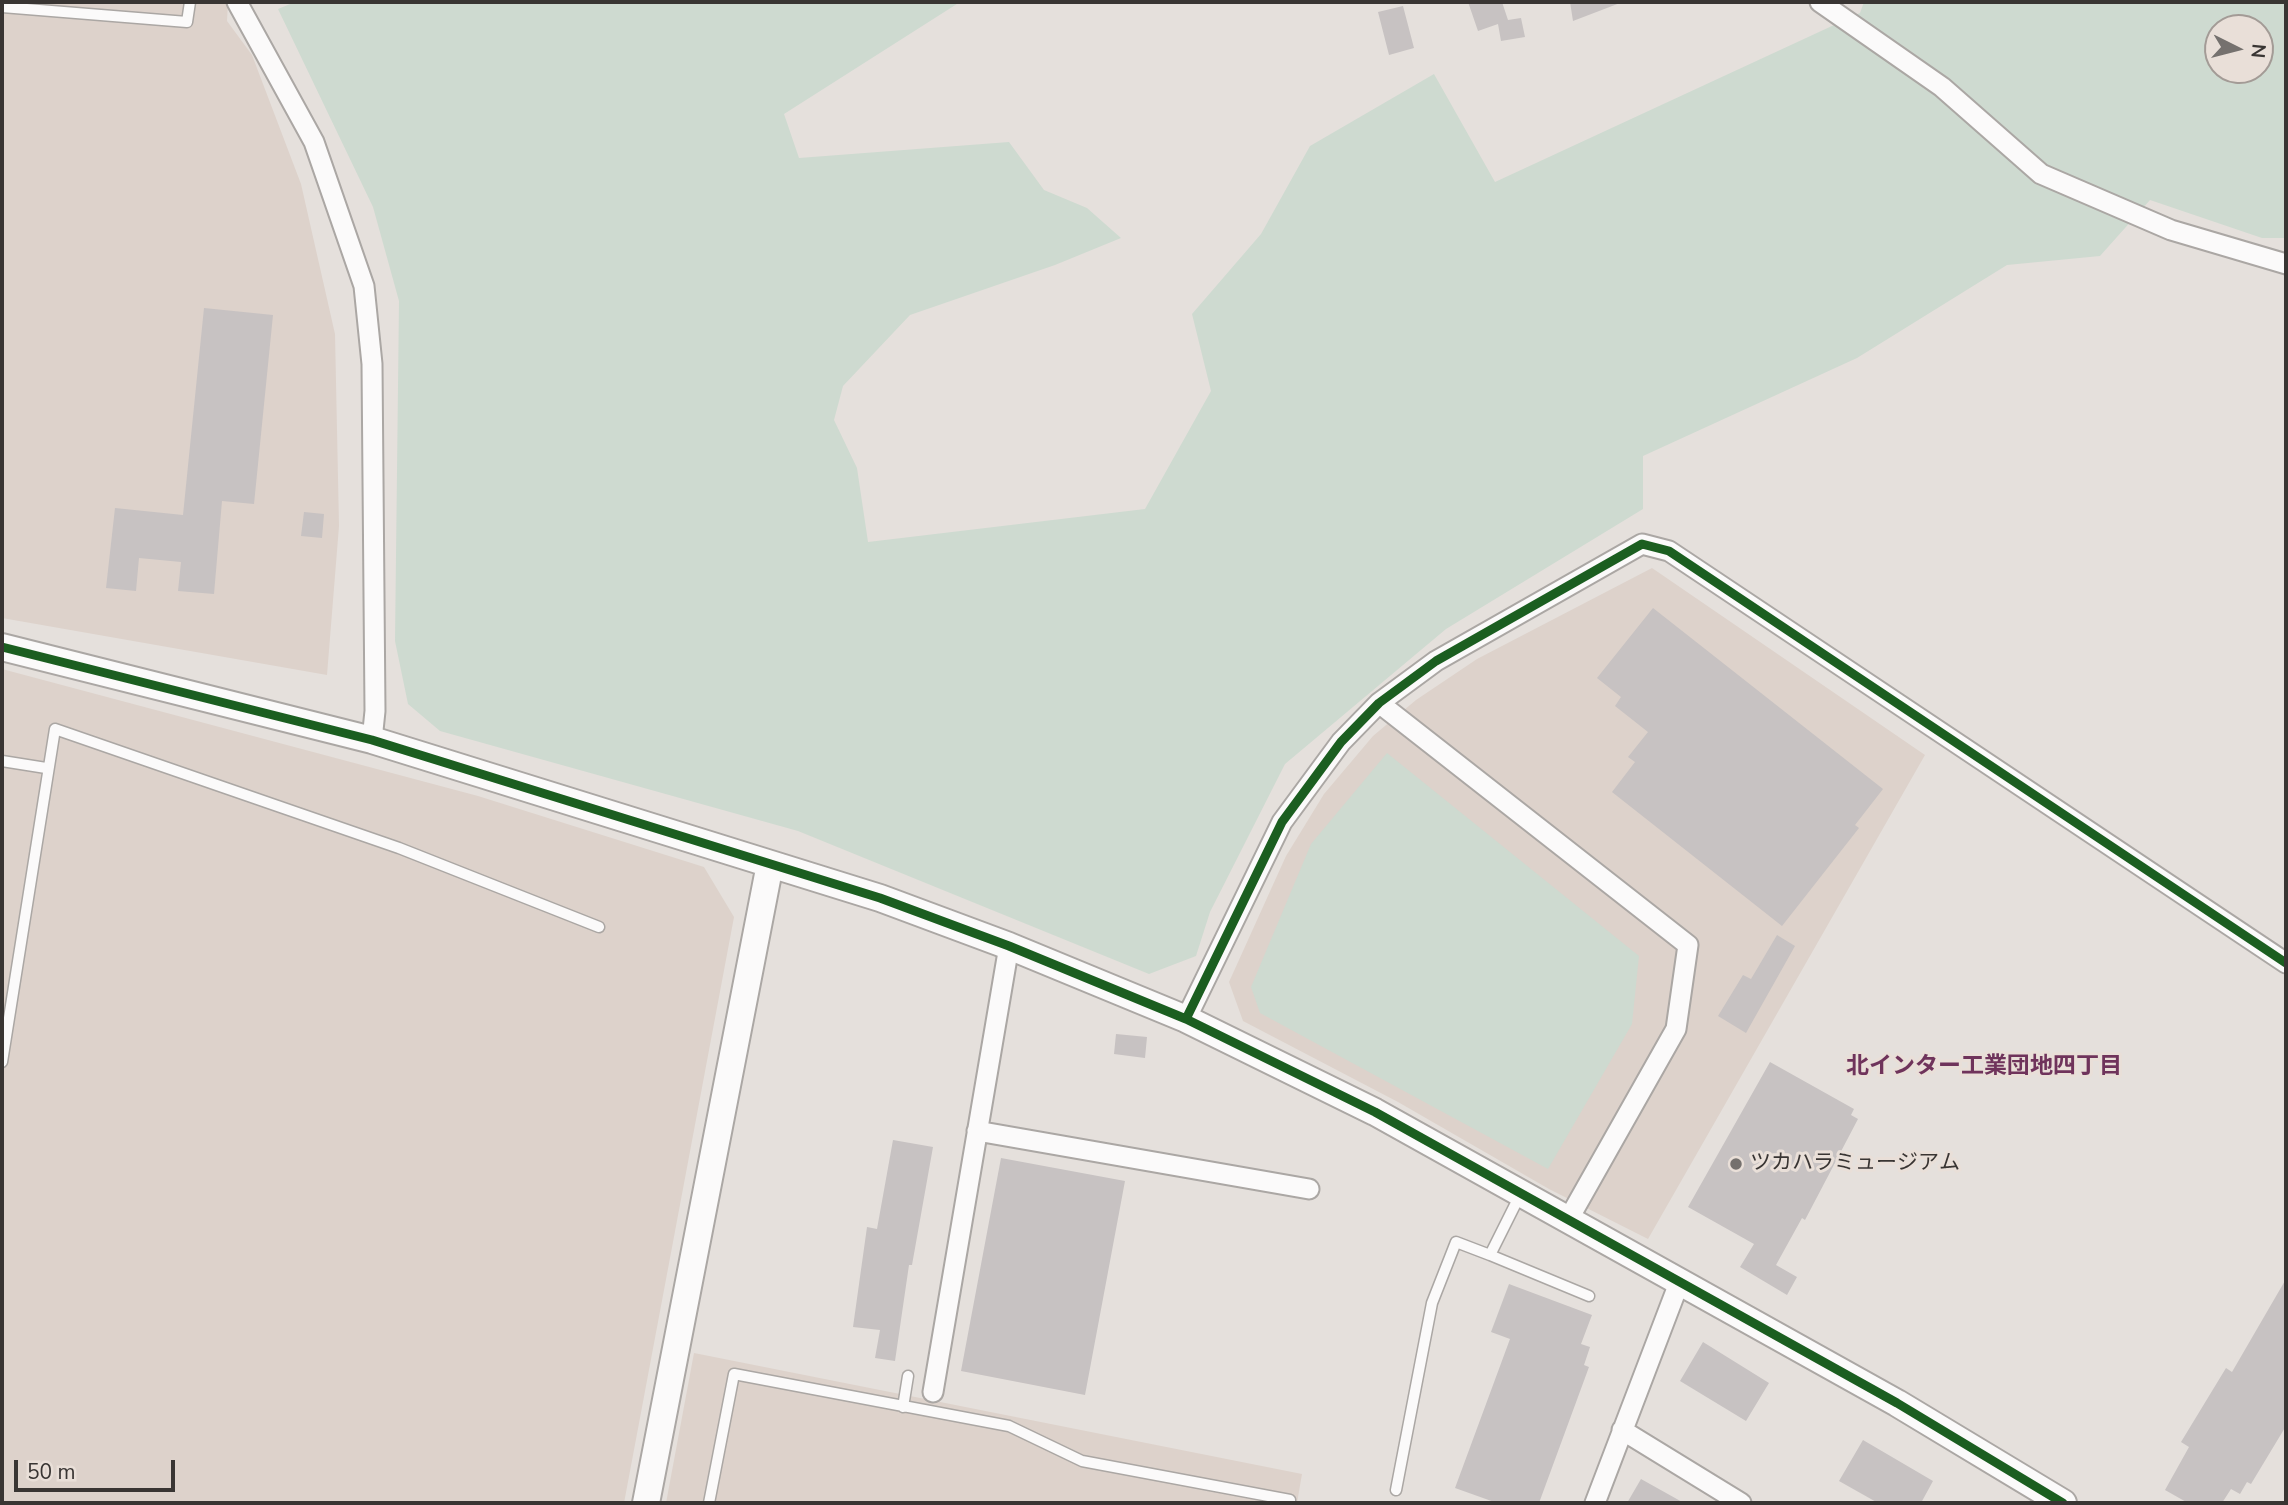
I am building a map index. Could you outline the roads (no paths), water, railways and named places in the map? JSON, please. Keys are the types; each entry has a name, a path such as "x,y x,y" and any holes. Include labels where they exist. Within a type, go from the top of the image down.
{"street":[{"path":"237,2 314,142 364,286 372,364 375,711 372,740"},
{"path":"1820,2 1942,87 2040,174 2171,230 2286,264"},
{"path":"1186,1019 1282,822 1341,742 1379,703 1436,661 1642,544 1669,551 2286,963"},
{"path":"2,647 372,740 880,898 1009,946 1186,1019 1376,1112 1897,1403 2063,1503"},
{"path":"1379,703 1688,945 1676,1029 1568,1220"},
{"path":"646,1503 770,864"},
{"path":"933,1392 1009,946"},
{"path":"978,1131 1309,1189"},
{"path":"1595,1503 1679,1283"},
{"path":"1622,1430 1741,1503"}],"lane":[{"path":"2,7 187,22 190,2"},
{"path":"2,1062 46,768 55,729 399,848 599,927"},
{"path":"2,761 46,768"},
{"path":"1490,1255 1520,1194"},
{"path":"1396,1490 1437,1291 1456,1242 1589,1296"},
{"path":"709,1503 734,1374 1009,1426 1082,1461 1290,1500 1289,1503"},
{"path":"903,1407 908,1376"}],"place":[{"name":"ツカハラミュージアム","path":"1736,1164"}],"district":[{"name":"北インター工業団地四丁目","path":"1984,1067"}]}
